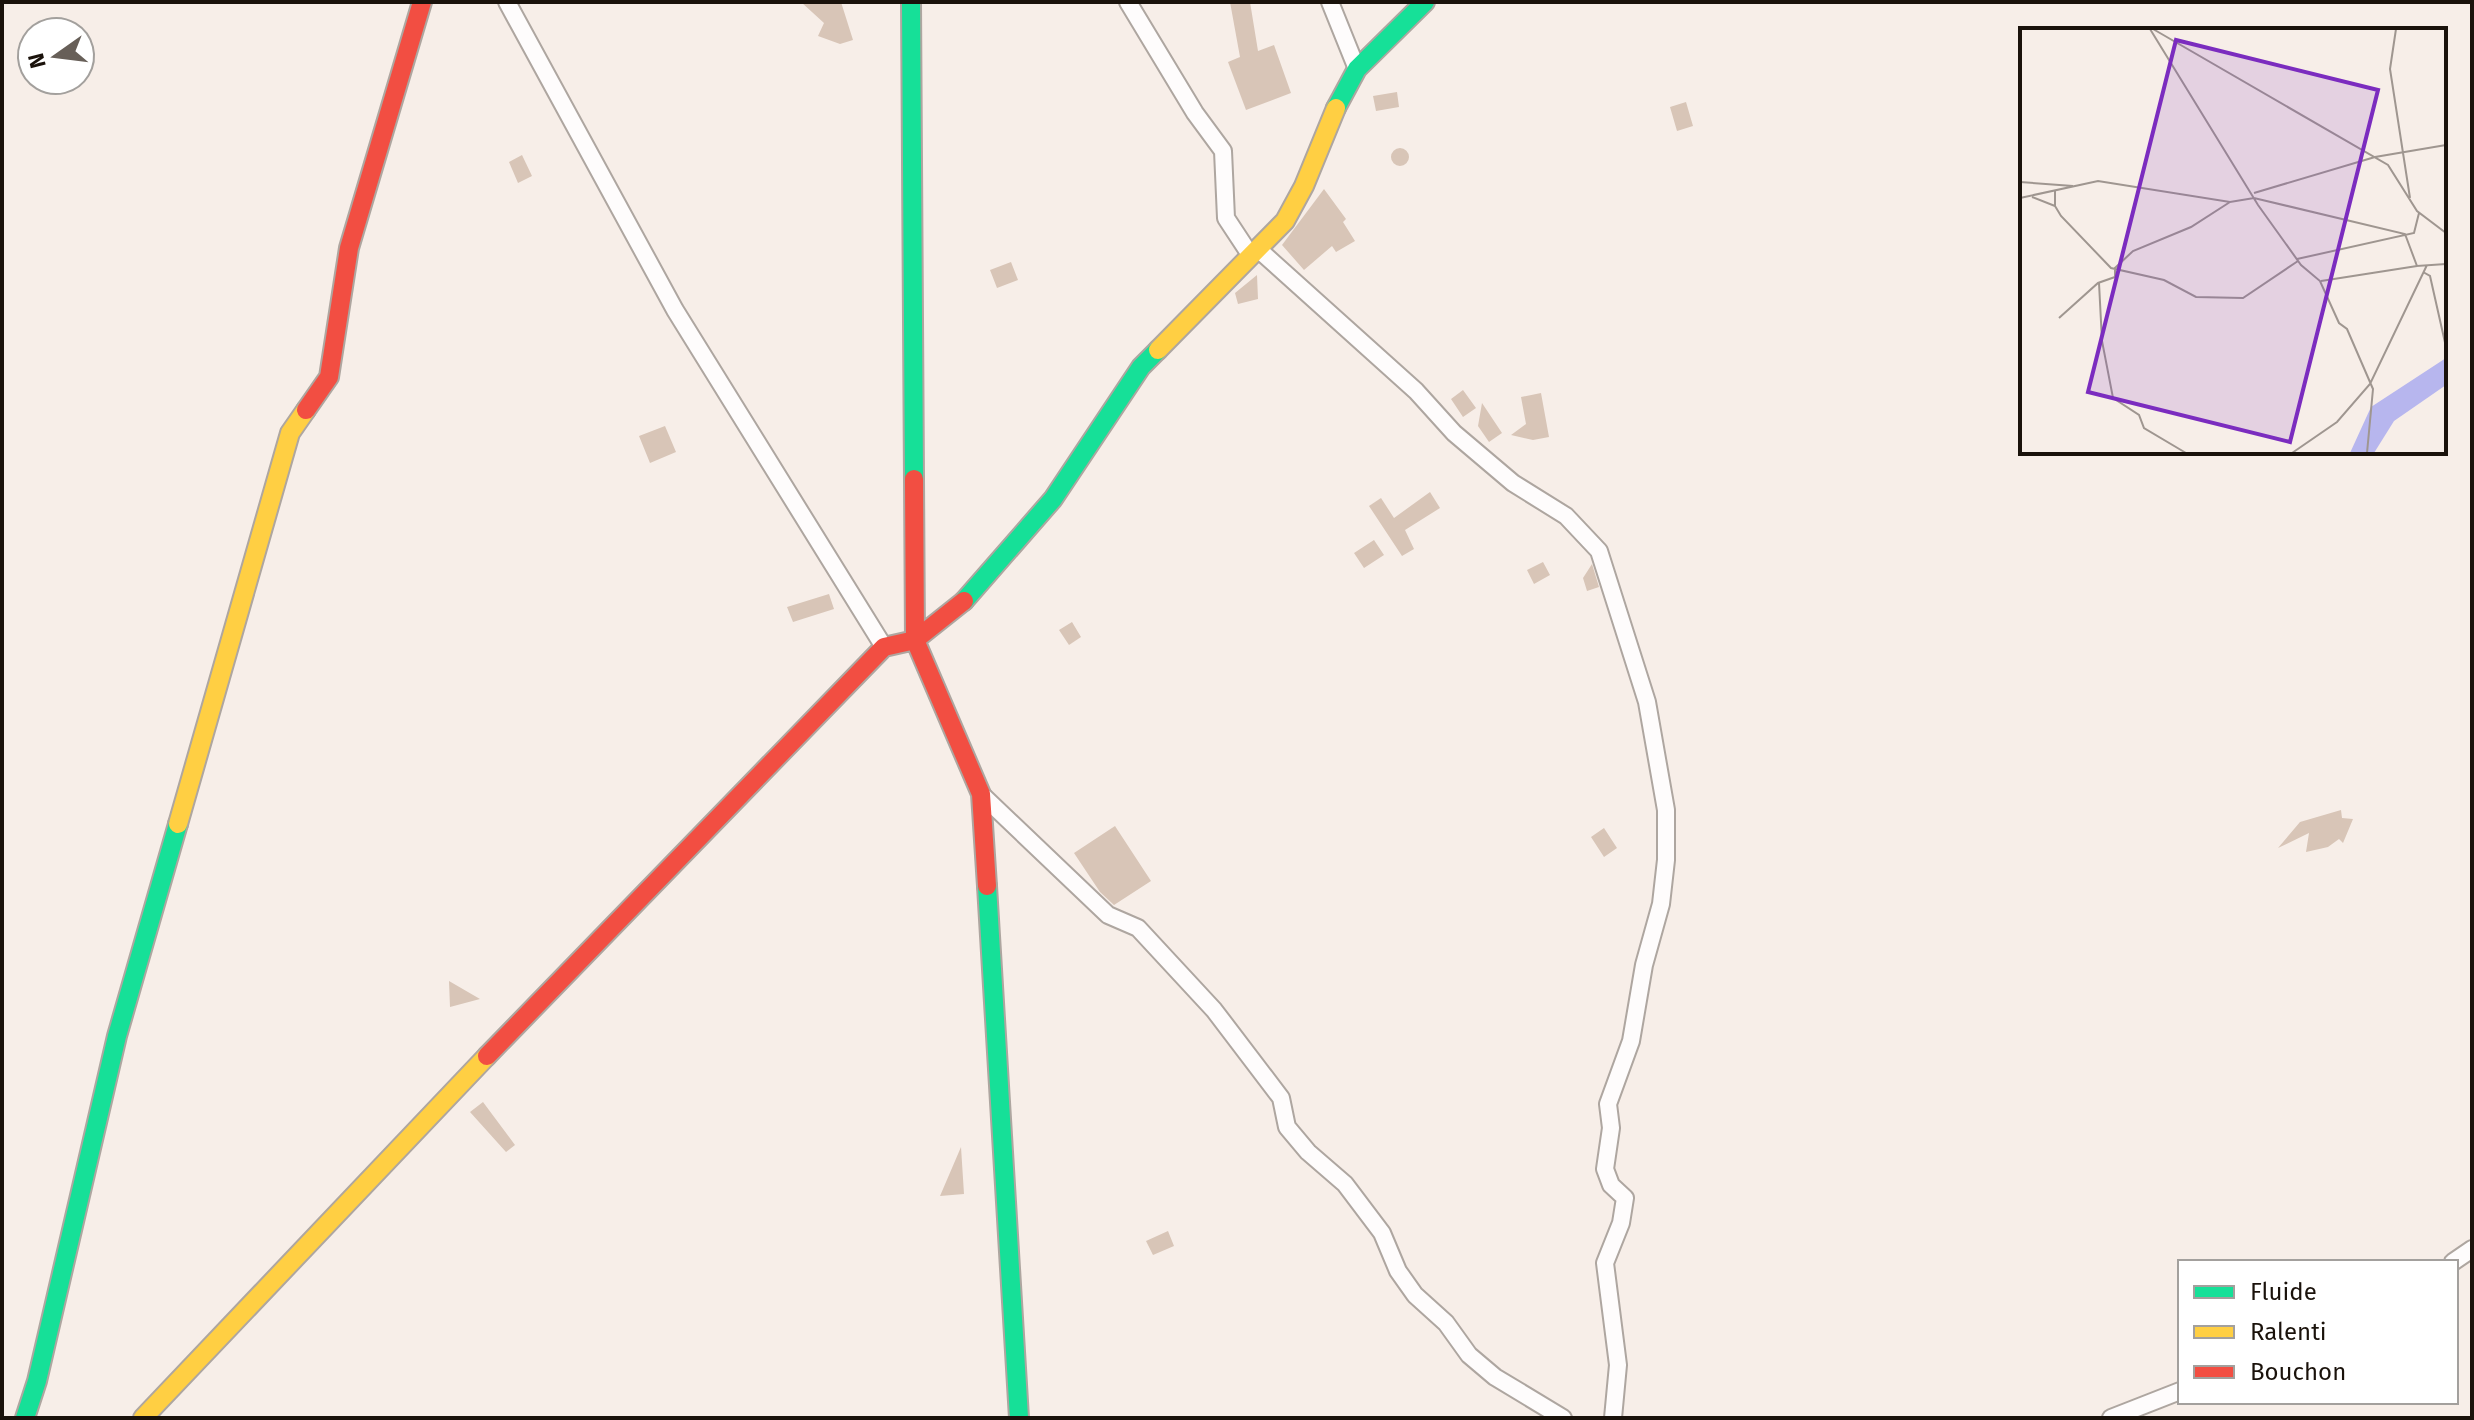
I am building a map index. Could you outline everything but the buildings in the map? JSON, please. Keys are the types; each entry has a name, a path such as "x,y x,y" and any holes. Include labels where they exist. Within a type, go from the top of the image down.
{"street":[{"path":"25,1418 37,1381 117,1036 290,433 329,377 349,248 422,2"},
{"path":"507,2 675,310 884,647"},
{"path":"911,2 915,640 981,794 1019,1418"},
{"path":"1128,2 1195,113 1223,151 1226,218 1255,252 1416,391 1454,433 1513,483 1566,516 1599,551 1647,702 1666,810 1666,860 1661,904 1644,965 1631,1041 1608,1104 1611,1128 1605,1169 1611,1185 1625,1198 1621,1223 1605,1263 1618,1365 1613,1418"},
{"path":"1330,2 1357,69"},
{"path":"143,1418 405,1140 884,647 915,640 960,606 1053,499 1141,367 1285,221 1304,186 1323,133 1357,69 1425,2"},
{"path":"981,794 1108,915 1138,928 1214,1010 1281,1098 1287,1127 1308,1152 1345,1184 1382,1233 1398,1271 1415,1295 1446,1323 1469,1355 1495,1377 1563,1418"},
{"path":"2111,1418 2178,1392"}],"traffic: fast":[{"path":"911,2 914,479"},
{"path":"1336,108 1357,69 1425,2"},
{"path":"964,601 1053,499 1141,367 1158,350"},
{"path":"25,1418 37,1381 117,1036 178,824"},
{"path":"987,886 1019,1418"}],"traffic: slow":[{"path":"1158,350 1285,221 1304,186 1336,108"},
{"path":"178,824 290,433 306,410"},
{"path":"143,1418 487,1056"}],"traffic: jam":[{"path":"306,410 329,377 349,248 422,2"},
{"path":"914,479 915,640 981,794 987,886"},
{"path":"487,1056 884,647 915,640 964,601"}]}
